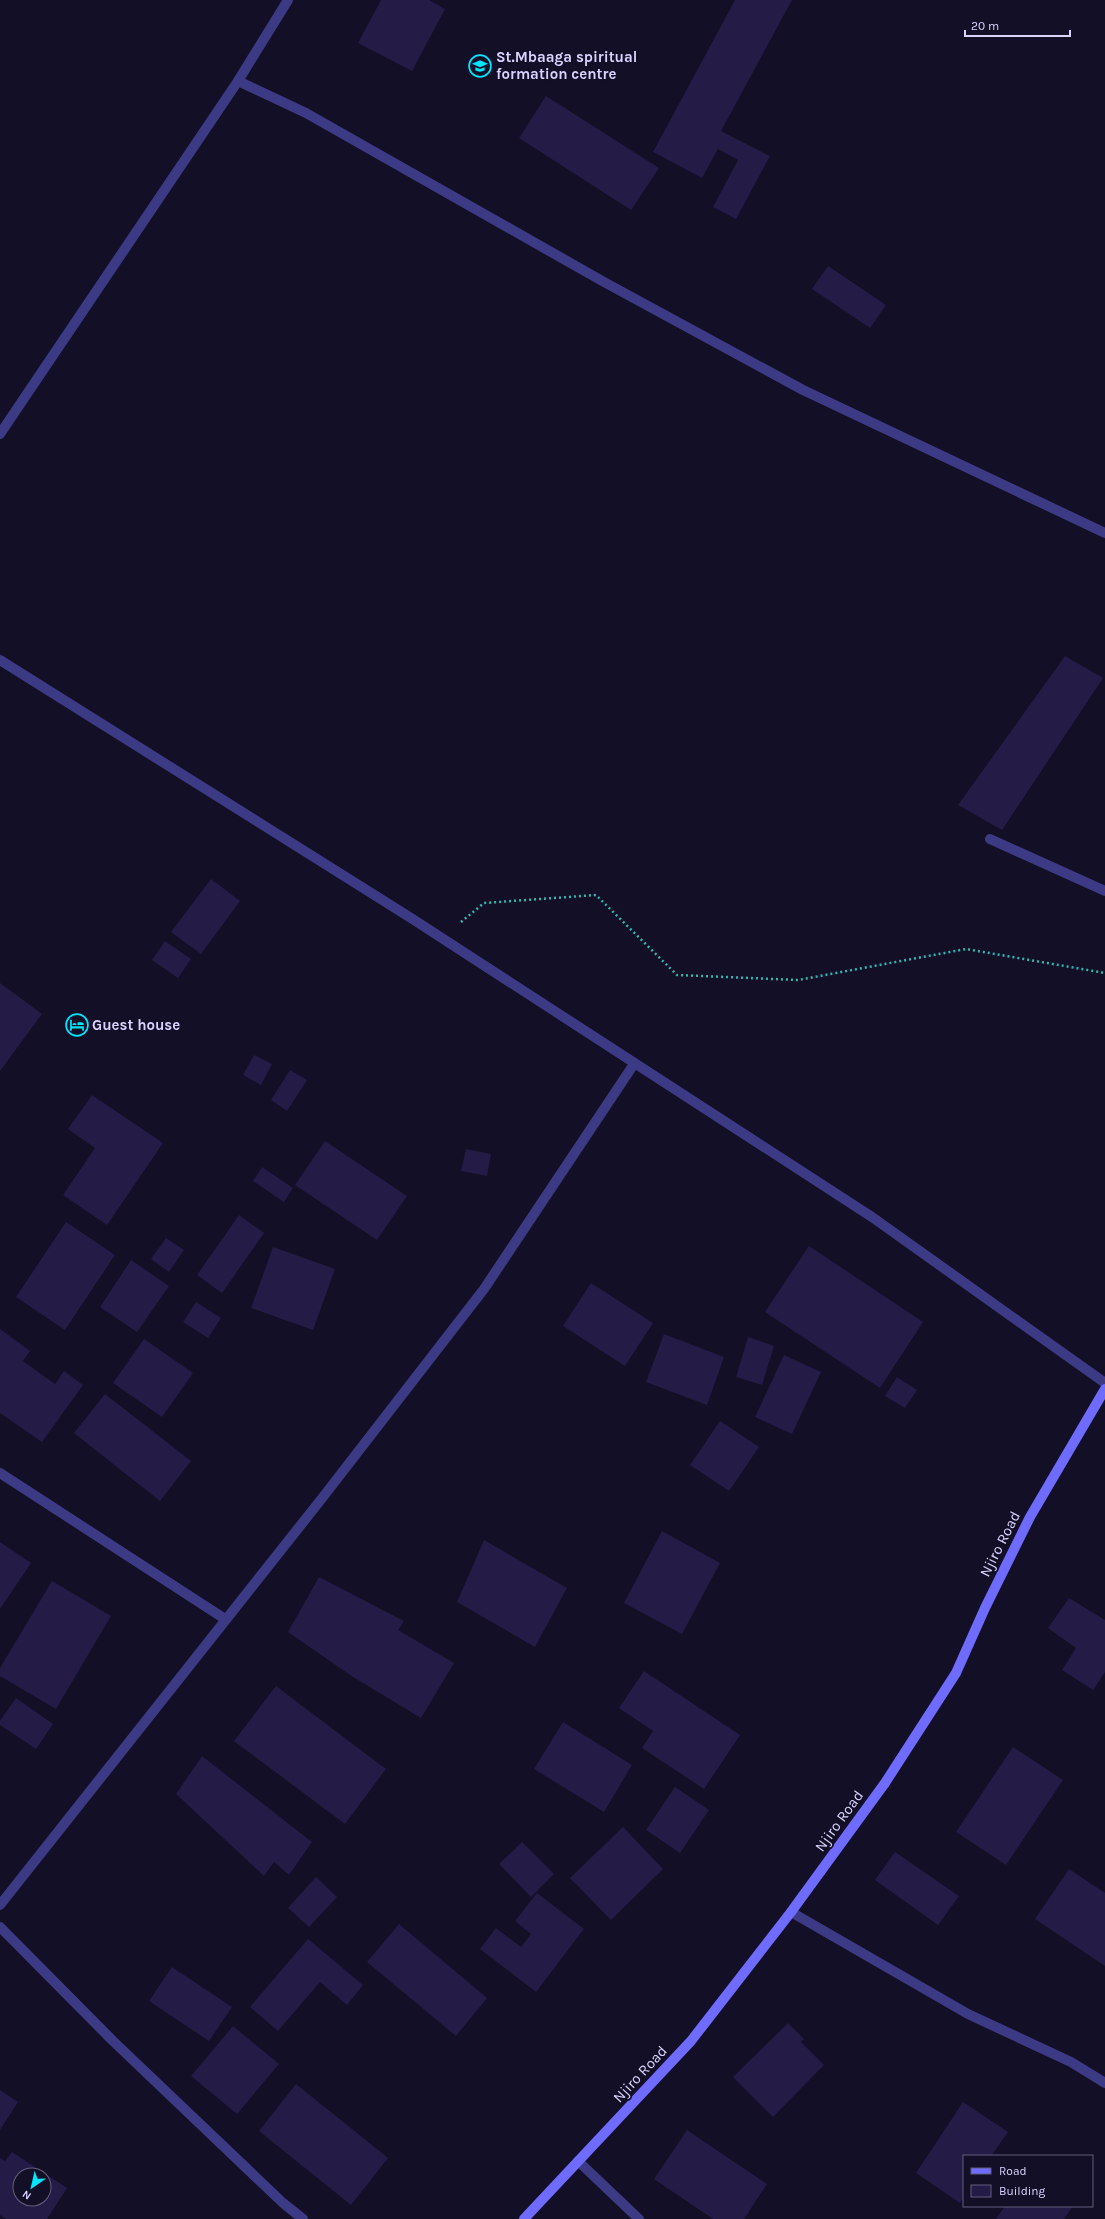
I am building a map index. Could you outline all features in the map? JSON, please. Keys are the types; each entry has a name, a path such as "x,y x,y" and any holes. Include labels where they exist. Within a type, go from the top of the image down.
{"street":[{"path":"0,434 238,81 288,0"},
{"path":"238,81 306,113 597,278 803,390 1105,533"},
{"path":"0,660 441,938 872,1217 1105,1383"},
{"path":"990,839 1105,890"},
{"path":"0,1904 225,1619 323,1498 484,1289 634,1064"},
{"name":"Njiro Road","path":"524,2219 691,2041 791,1912 886,1783 956,1673 985,1608 1030,1518 1105,1389"},
{"path":"0,1474 225,1619"},
{"path":"791,1912 968,2014 1071,2062 1105,2083"},
{"path":"0,1927 113,2041 283,2203 303,2219"},
{"path":"578,2161 639,2219"}],"path":[{"path":"441,938 484,903 596,895 677,975 798,980 966,949 1105,973"}],"building":[{"path":"381,0 429,0 445,9 412,71 358,43"},
{"path":"735,0 792,0 721,131 770,156 736,219 713,207 738,160 718,149 702,178 653,152"},
{"path":"546,96 659,168 631,210 519,138"},
{"path":"828,266 886,305 870,328 812,289"},
{"path":"1065,656 1103,678 1002,830 958,805"},
{"path":"211,879 240,901 201,954 171,932"},
{"path":"165,941 191,959 178,978 152,960"},
{"path":"0,983 42,1014 0,1071"},
{"path":"254,1055 272,1064 261,1085 243,1075"},
{"path":"290,1070 307,1080 287,1111 271,1100"},
{"path":"92,1095 163,1143 107,1225 63,1195 95,1148 68,1129"},
{"path":"325,1141 407,1196 377,1240 295,1185"},
{"path":"466,1149 491,1154 487,1176 461,1171"},
{"path":"262,1167 293,1188 284,1202 253,1181"},
{"path":"239,1215 264,1233 222,1293 197,1275"},
{"path":"66,1222 115,1255 65,1330 16,1297"},
{"path":"166,1238 184,1250 169,1272 151,1259"},
{"path":"809,1246 923,1322 880,1388 765,1312"},
{"path":"273,1247 335,1269 313,1330 251,1308"},
{"path":"131,1260 169,1286 137,1332 100,1307"},
{"path":"591,1283 653,1323 625,1366 563,1326"},
{"path":"196,1302 221,1318 208,1338 183,1322"},
{"path":"0,1329 30,1351 23,1361 55,1384 64,1371 83,1385 42,1442 0,1413"},
{"path":"664,1334 724,1357 707,1405 646,1382"},
{"path":"748,1337 774,1346 762,1385 736,1377"},
{"path":"144,1339 193,1373 162,1417 113,1383"},
{"path":"784,1355 821,1372 792,1434 755,1417"},
{"path":"897,1377 917,1390 905,1408 885,1396"},
{"path":"105,1394 191,1461 160,1501 74,1433"},
{"path":"720,1421 759,1447 729,1491 690,1465"},
{"path":"662,1531 720,1563 682,1634 624,1603"},
{"path":"484,1540 567,1588 535,1647 457,1602"},
{"path":"0,1542 31,1563 0,1609"},
{"path":"319,1577 404,1621 398,1630 454,1663 421,1718 353,1677 288,1632"},
{"path":"52,1581 111,1616 56,1709 0,1676 0,1668"},
{"path":"1069,1598 1105,1620 1105,1672 1093,1690 1062,1670 1076,1648 1048,1628"},
{"path":"644,1671 740,1735 704,1789 642,1748 653,1731 619,1708"},
{"path":"276,1686 386,1769 345,1824 234,1741"},
{"path":"16,1698 53,1724 36,1749 0,1725 0,1721"},
{"path":"563,1722 632,1765 604,1812 534,1769"},
{"path":"1013,1747 1063,1780 1006,1865 956,1832"},
{"path":"202,1756 312,1842 289,1875 274,1862 264,1876 176,1794"},
{"path":"675,1787 709,1810 680,1853 646,1830"},
{"path":"623,1827 663,1869 611,1920 570,1878"},
{"path":"522,1842 554,1874 531,1897 499,1864"},
{"path":"895,1852 959,1896 938,1925 875,1880"},
{"path":"1069,1869 1105,1893 1105,1966 1035,1919"},
{"path":"316,1877 337,1897 309,1927 288,1908"},
{"path":"537,1893 584,1929 536,1992 480,1949 496,1928 521,1947 531,1934 515,1921"},
{"path":"399,1924 487,1998 456,2036 367,1962"},
{"path":"308,1939 363,1985 347,2005 320,1982 278,2031 250,2007"},
{"path":"172,1967 232,2007 209,2041 149,2001"},
{"path":"788,2023 804,2039 801,2042 824,2065 773,2117 733,2077"},
{"path":"233,2026 279,2064 237,2114 191,2076"},
{"path":"296,2084 388,2158 351,2205 259,2131"},
{"path":"0,2090 18,2102 0,2130"},
{"path":"963,2102 1008,2132 992,2155 963,2155 963,2198 960,2203 916,2173"},
{"path":"687,2130 767,2184 744,2219 713,2219 654,2179"},
{"path":"12,2152 35,2167 12,2167 12,2207 52,2207 52,2178 67,2188 47,2219 6,2219 0,2215 0,2158 5,2161"},
{"path":"1004,2207 1072,2207 1064,2219 996,2219"}],"place":[{"name":"St.Mbaaga spiritual formation centre","path":"480,66"},
{"name":"Guest house","path":"77,1025"}]}
